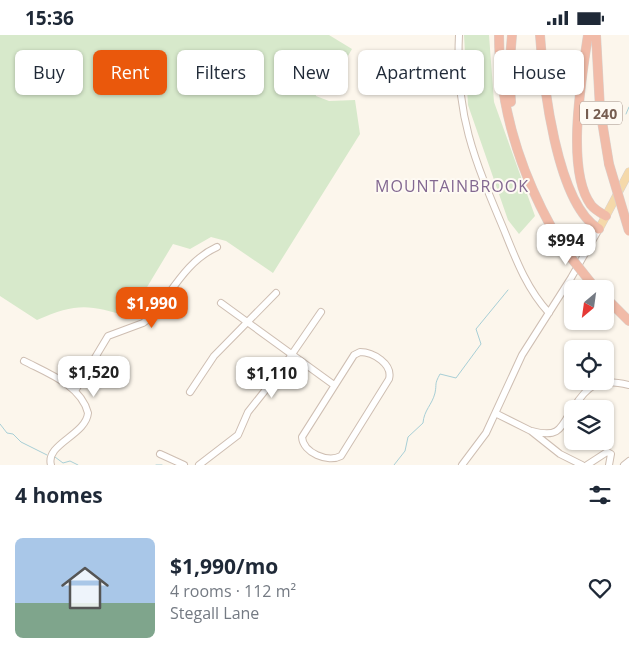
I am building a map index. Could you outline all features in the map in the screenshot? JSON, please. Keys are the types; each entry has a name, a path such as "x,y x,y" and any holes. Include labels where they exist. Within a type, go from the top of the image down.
{"highway":[{"path":"499,35 504,97 523,167 542,211 564,249 589,280"},
{"path":"512,35 510,93 517,147"},
{"path":"540,35 547,103 559,159 578,203 590,221 599,229"},
{"path":"588,35 578,119 579,157 587,198 594,209 606,216"},
{"name":"I 240","path":"596,35 600,109 609,164 629,231"},
{"path":"597,62 601,35"},
{"path":"614,306 629,321"}],"main road":[{"path":"599,229 629,172"}],"street":[{"path":"459,35 458,70 463,116 477,165 531,291 549,313"},
{"path":"462,465 475,451 497,414 522,355 599,229"},
{"path":"75,391 108,336 143,323 151,317 191,263 204,253 217,247"},
{"path":"190,392 210,361 276,293"},
{"path":"221,303 334,385"},
{"path":"199,465 238,435 248,412 279,373 321,312"},
{"path":"360,352 366,352 381,360 391,372 387,384 341,456 335,459 327,459 307,449 302,437 334,385 354,355 360,352"},
{"path":"24,361 75,391 86,407 88,418 82,428 53,453 50,461 51,465"},
{"path":"578,400 584,391 598,383 614,382 629,385"},
{"path":"497,414 531,431 560,453 582,465"},
{"path":"531,431 544,434 555,433 564,424"},
{"path":"587,465 607,451 611,454 609,465"},
{"path":"160,454 184,465"},
{"path":"624,465 629,461"}],"green space":[{"path":"0,35 329,35 352,49 348,56 348,50 274,50 274,95 316,95 329,101 355,100 360,134 273,273 226,241 211,237 190,249 173,244 129,317 83,307 51,314 37,320 0,296"},
{"path":"464,35 489,35 494,102 535,216 519,234 508,220 468,105 467,95 484,95 484,50 465,50"}],"waterway":[{"path":"626,114 629,107"},
{"path":"394,465 405,451 408,437 423,423 434,397 436,382 440,374 456,378 481,344 476,329 508,290"},
{"path":"0,424 7,433 13,434 21,442 47,455"},
{"path":"55,457 63,463 70,461 78,465"},
{"path":"156,465 162,465"}],"district":[{"name":"MOUNTAINBROOK","path":"452,186"}]}
